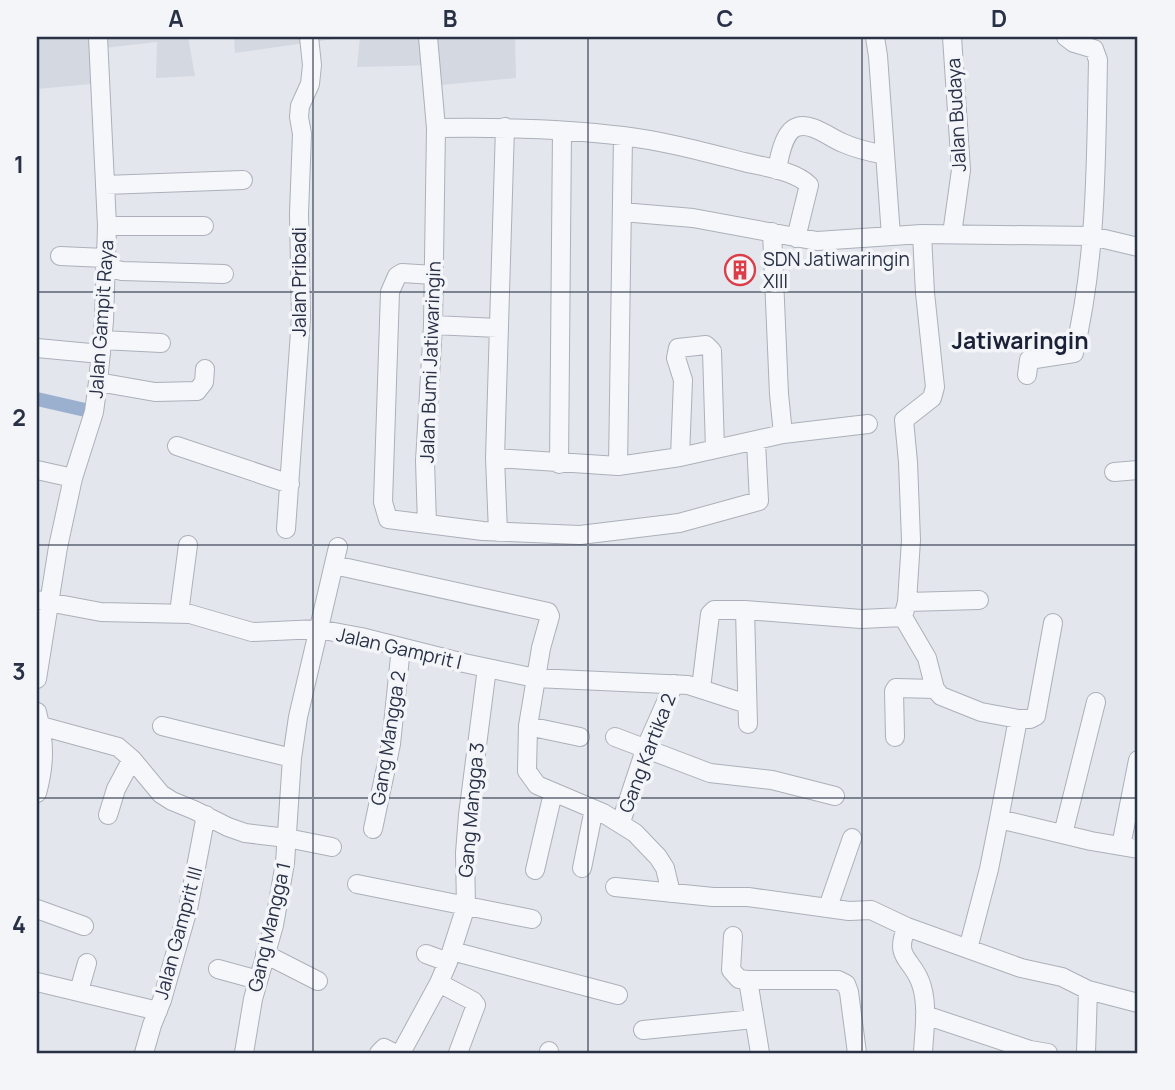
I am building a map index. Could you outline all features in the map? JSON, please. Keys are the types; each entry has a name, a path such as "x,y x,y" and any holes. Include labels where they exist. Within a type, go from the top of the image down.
{"street":[{"name":"Jalan Gampit Raya","path":"37,679 44,601 73,478 94,412 102,347 107,226 98,37"},
{"name":"Jalan Pribadi","path":"286,529 301,318 299,213 302,134 299,117 300,106 310,84 312,65 309,37"},
{"name":"Jalan Bumi Jatiwaringin","path":"427,524 425,461 433,325 436,128 428,37"},
{"path":"875,37 878,48 891,236"},
{"name":"Jalan Budaya","path":"952,37 961,170 952,234"},
{"path":"1027,375 1029,359 1074,353 1080,332 1092,236 1098,60 1094,49 1074,43 1066,37"},
{"path":"436,128 505,127 623,136 777,170 809,185 796,237"},
{"path":"498,532 495,458 505,127"},
{"path":"777,170 779,157 790,131 796,127 808,127 843,143 885,155"},
{"path":"559,464 562,132"},
{"path":"618,467 623,136"},
{"path":"105,185 243,180"},
{"path":"622,212 693,218 817,241 922,234 1092,236 1138,247"},
{"path":"107,226 204,226"},
{"path":"772,232 783,434"},
{"path":"922,234 935,387 932,398 904,420 911,540 905,609 927,658 935,689 941,696 981,712 1018,719 1036,716 1053,624"},
{"path":"60,256 105,263 122,271 224,274"},
{"path":"434,275 402,273 397,276 390,292 384,510 392,522 498,532 580,535 680,523 759,501 756,442"},
{"path":"433,325 498,328"},
{"path":"37,348 161,343"},
{"path":"680,457 683,380 676,358 678,348 706,345 712,351 715,449"},
{"path":"98,382 155,392 197,391 204,382 205,369"},
{"path":"495,458 618,467 756,442 783,434 868,424"},
{"path":"177,446 290,484"},
{"path":"37,470 73,478"},
{"path":"1114,472 1138,470"},
{"path":"179,613 188,545"},
{"name":"Gang Mangga 1","path":"244,1053 258,980 274,925 285,863 292,758 299,717 336,556 546,610 550,616 535,678"},
{"path":"701,688 710,614 714,610 861,619 905,609 979,600"},
{"name":"Jalan Gamprit I","path":"44,601 101,612 179,613 251,632 318,629 535,678 674,684 701,688 747,704"},
{"path":"745,610 748,724"},
{"name":"Gang Mangga 2","path":"373,829 391,744 401,647"},
{"name":"Gang Mangga 3","path":"401,1053 439,983 466,906 467,815 487,668"},
{"path":"535,678 528,726 527,771 537,785 621,822 635,833 658,857 671,893"},
{"name":"Gang Kartika 2","path":"621,822 646,747 674,684"},
{"path":"895,737 896,688 935,689"},
{"path":"1063,834 1096,702"},
{"path":"37,793 44,753 38,719 118,747 132,759 161,794 228,827 245,833 332,847"},
{"path":"968,949 989,869 1018,719"},
{"path":"162,726 292,758"},
{"path":"528,726 580,737"},
{"path":"615,737 710,773 772,780 835,796"},
{"path":"108,815 116,789 132,759"},
{"path":"999,819 1130,847 1138,760"},
{"path":"535,870 554,793"},
{"path":"582,868 594,809"},
{"name":"Jalan Gamprit III","path":"37,982 158,1011 188,909 206,815"},
{"path":"828,907 852,838"},
{"path":"357,884 532,919"},
{"path":"615,887 713,897 748,897 879,912 907,927 1021,968 1062,977 1088,990 1138,1003"},
{"path":"37,909 84,926"},
{"path":"907,927 901,941 902,952 922,986 925,1015 923,1053"},
{"path":"733,936 731,970 739,979 838,980 846,984 858,1053"},
{"path":"265,954 318,981"},
{"path":"426,954 618,995"},
{"path":"79,991 87,962"},
{"path":"218,970 258,980"},
{"path":"748,980 760,1053"},
{"path":"439,983 476,1005 458,1053"},
{"path":"1086,1053 1088,990"},
{"path":"144,1053 158,1011"},
{"path":"925,1015 1030,1050 1048,1053"},
{"path":"643,1030 754,1019"},
{"path":"379,1053 384,1048 394,1053"}],"shaded area":[{"path":"37,37 188,37 195,76 156,78 157,42 104,48 102,83 37,89"},
{"path":"234,37 348,37 235,53"},
{"path":"360,37 515,37 516,78 441,85 440,65 357,67"}],"waterway":[{"path":"37,399 94,412"}],"place":[{"name":"SDN Jatiwaringin XIII","path":"740,270"}],"district":[{"name":"Jatiwaringin","path":"1020,340"}]}
